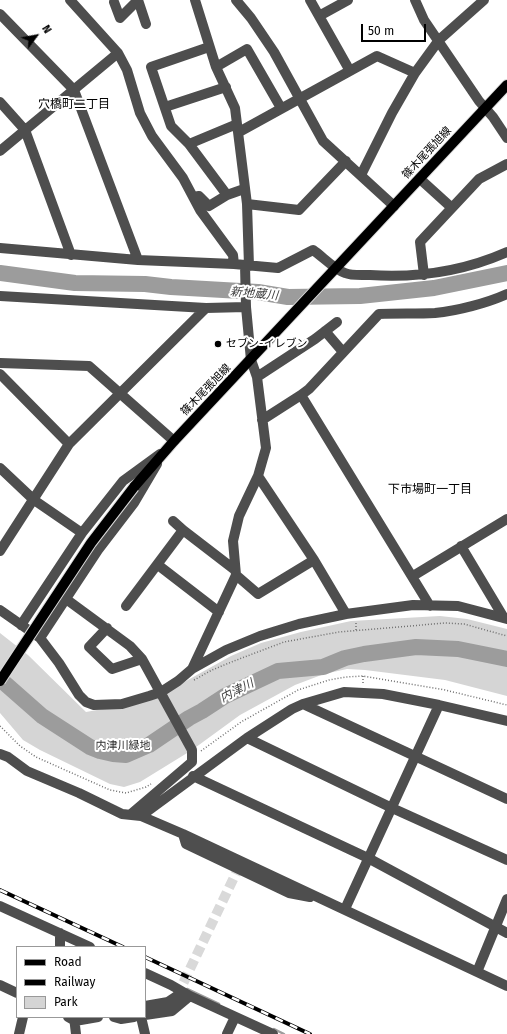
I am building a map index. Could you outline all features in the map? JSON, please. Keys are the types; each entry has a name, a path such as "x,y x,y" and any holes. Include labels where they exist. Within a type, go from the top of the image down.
{"main road":[{"name":"篠木尾張旭線","path":"0,681 90,543 134,487 174,441 507,85"}],"street":[{"path":"70,0 118,53 127,70 140,113 152,136 183,178 200,210 233,255 234,264"},
{"path":"114,2 120,18 138,0 146,24"},
{"path":"192,669 219,612 235,573 234,541 238,516 258,476 266,448 257,376 251,360 246,304 247,204 235,108 216,67 195,0"},
{"path":"236,0 251,18 274,52 323,141 394,206"},
{"path":"310,0 350,71"},
{"path":"319,16 348,0"},
{"path":"415,0 424,20 485,109 493,116 507,138"},
{"path":"361,175 392,113 416,73 439,40 484,0"},
{"path":"0,14 74,90 138,260"},
{"path":"209,48 151,67 171,126 189,144 227,195"},
{"path":"216,67 247,49 281,108"},
{"path":"0,151 118,53"},
{"path":"189,144 238,128 281,108 377,56 416,73"},
{"path":"165,108 226,87"},
{"path":"0,102 25,130 71,255"},
{"path":"247,204 299,210 346,161"},
{"path":"424,275 420,242 479,179 507,164"},
{"path":"420,179 452,208"},
{"path":"194,197 199,196 209,206 227,195 244,189"},
{"path":"0,248 138,260 234,264 246,267 278,268 313,250 334,270 345,274 391,276 424,275 459,268 493,258 507,252"},
{"path":"262,420 308,389 379,314 436,313 463,308 499,298 507,294"},
{"path":"0,296 206,308 246,304"},
{"path":"0,551 69,444 206,308"},
{"path":"257,376 337,322"},
{"path":"325,331 343,352"},
{"path":"0,363 89,366 174,441"},
{"path":"0,374 69,444"},
{"path":"301,395 430,606"},
{"path":"21,625 82,533 123,481 167,449"},
{"path":"40,638 98,550 134,503 167,449"},
{"path":"0,468 34,500 82,533"},
{"path":"258,476 314,560 346,614"},
{"path":"413,576 507,519"},
{"path":"173,521 258,594 314,560"},
{"path":"126,606 183,530"},
{"path":"461,546 506,618"},
{"path":"158,565 219,612"},
{"path":"66,600 107,628 130,646 142,659 192,750 192,762 136,815"},
{"path":"0,610 40,638 59,663 79,695 86,702 94,705 122,704 162,694 192,669 226,650 260,636 299,624 346,614 413,606 458,606 506,618"},
{"path":"107,628 89,647 112,669 142,659"},
{"path":"136,815 247,738 292,709 303,704 344,692 383,694 507,721"},
{"path":"303,704 507,799"},
{"path":"344,909 439,705"},
{"path":"247,738 392,808 507,860"},
{"path":"0,754 27,771 79,793 122,814 136,815 183,834 507,986"},
{"path":"193,776 368,858 507,933"},
{"path":"477,972 507,899"},
{"path":"0,906 88,946"},
{"path":"60,933 60,946"},
{"path":"146,973 190,996 273,1034"},
{"path":"0,984 16,992"},
{"path":"146,1006 168,1002 177,996"},
{"path":"146,1015 172,1011 190,996"},
{"path":"227,1034 235,1017"},
{"path":"19,1034 23,1018"},
{"path":"72,1018 76,1034"},
{"path":"118,1018 128,1018"},
{"path":"141,1018 145,1034"}],"path":[{"path":"194,681 212,670 284,642 339,632 445,623 464,624 507,636"}],"green space":[{"name":"内津川緑地","path":"440,616 467,619 507,629 507,696 445,680 365,670 347,669 324,674 295,685 240,715 192,750 140,782 124,787 110,784 40,750 23,740 0,713 0,633 28,655 86,712 152,700 231,656 261,643 301,632 351,621"}],"waterway":[{"name":"新地蔵川","path":"0,273 75,283 145,284 258,292 288,297 360,296 434,288 507,273"},
{"name":"内津川","path":"0,679 42,716 90,747 113,754 126,755 149,745 225,696 278,671 323,667 345,658 416,647 458,649 507,659"},
{"path":"187,989 219,1004"},
{"path":"274,1029 284,1034"}],"tunnel":[{"path":"177,996 238,869"}],"railway":[{"path":"0,890 121,946"},
{"path":"146,957 310,1034"}],"place":[{"name":"セブン-イレブン","path":"218,344"}],"district":[{"name":"穴橋町二丁目","path":"74,105"},
{"name":"下市場町一丁目","path":"430,490"}]}
